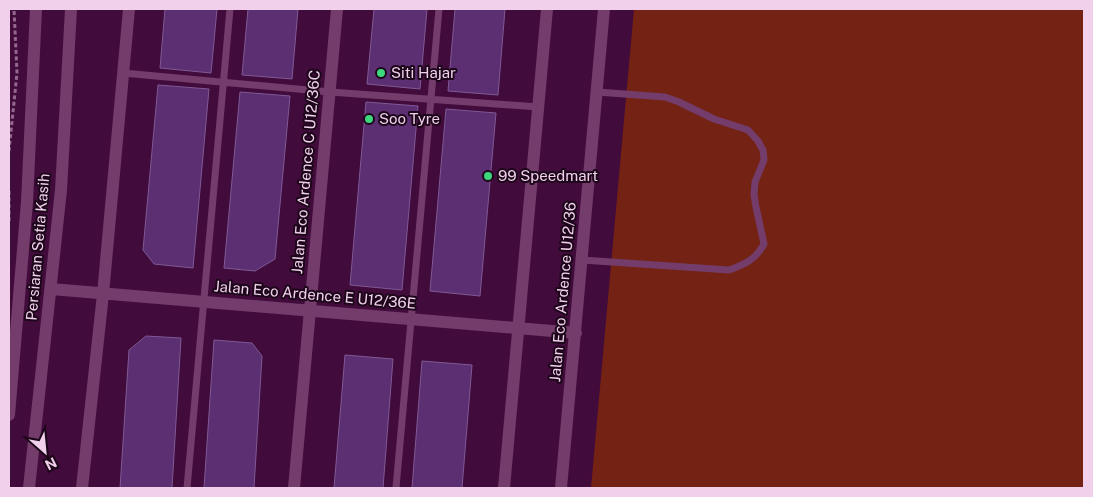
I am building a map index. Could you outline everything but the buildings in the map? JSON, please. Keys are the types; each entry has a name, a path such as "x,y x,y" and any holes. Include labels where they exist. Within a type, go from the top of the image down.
{"street":[{"name":"Persiaran Setia Kasih","path":"29,488 61,190 71,9"},
{"path":"82,488 103,294 129,9"},
{"name":"Jalan Eco Ardence C U12/36C","path":"294,488 337,9"},
{"path":"504,488 547,9"},
{"name":"Jalan Eco Ardence U12/36","path":"562,488 604,9"},
{"name":"Persiaran Setia Kasih","path":"9,415 28,202 39,11"},
{"name":"Jalan Eco Ardence E U12/36E","path":"51,289 576,333"}],"lane":[{"path":"188,488 230,9"},
{"path":"396,488 439,9"},
{"path":"123,74 330,92 538,107"},
{"path":"582,260 729,270 747,264 759,254 764,244 754,195 754,182 764,160 763,150 748,130 714,119 664,97 597,92"}],"path":[{"path":"9,151 17,73 14,9"},
{"path":"9,191 10,225"}],"shaded area":[{"path":"634,9 1084,9 1084,488 591,488"}],"place":[{"name":"Siti Hajar","path":"381,73"},
{"name":"Soo Tyre","path":"369,119"},
{"name":"99 Speedmart","path":"488,176"}]}
